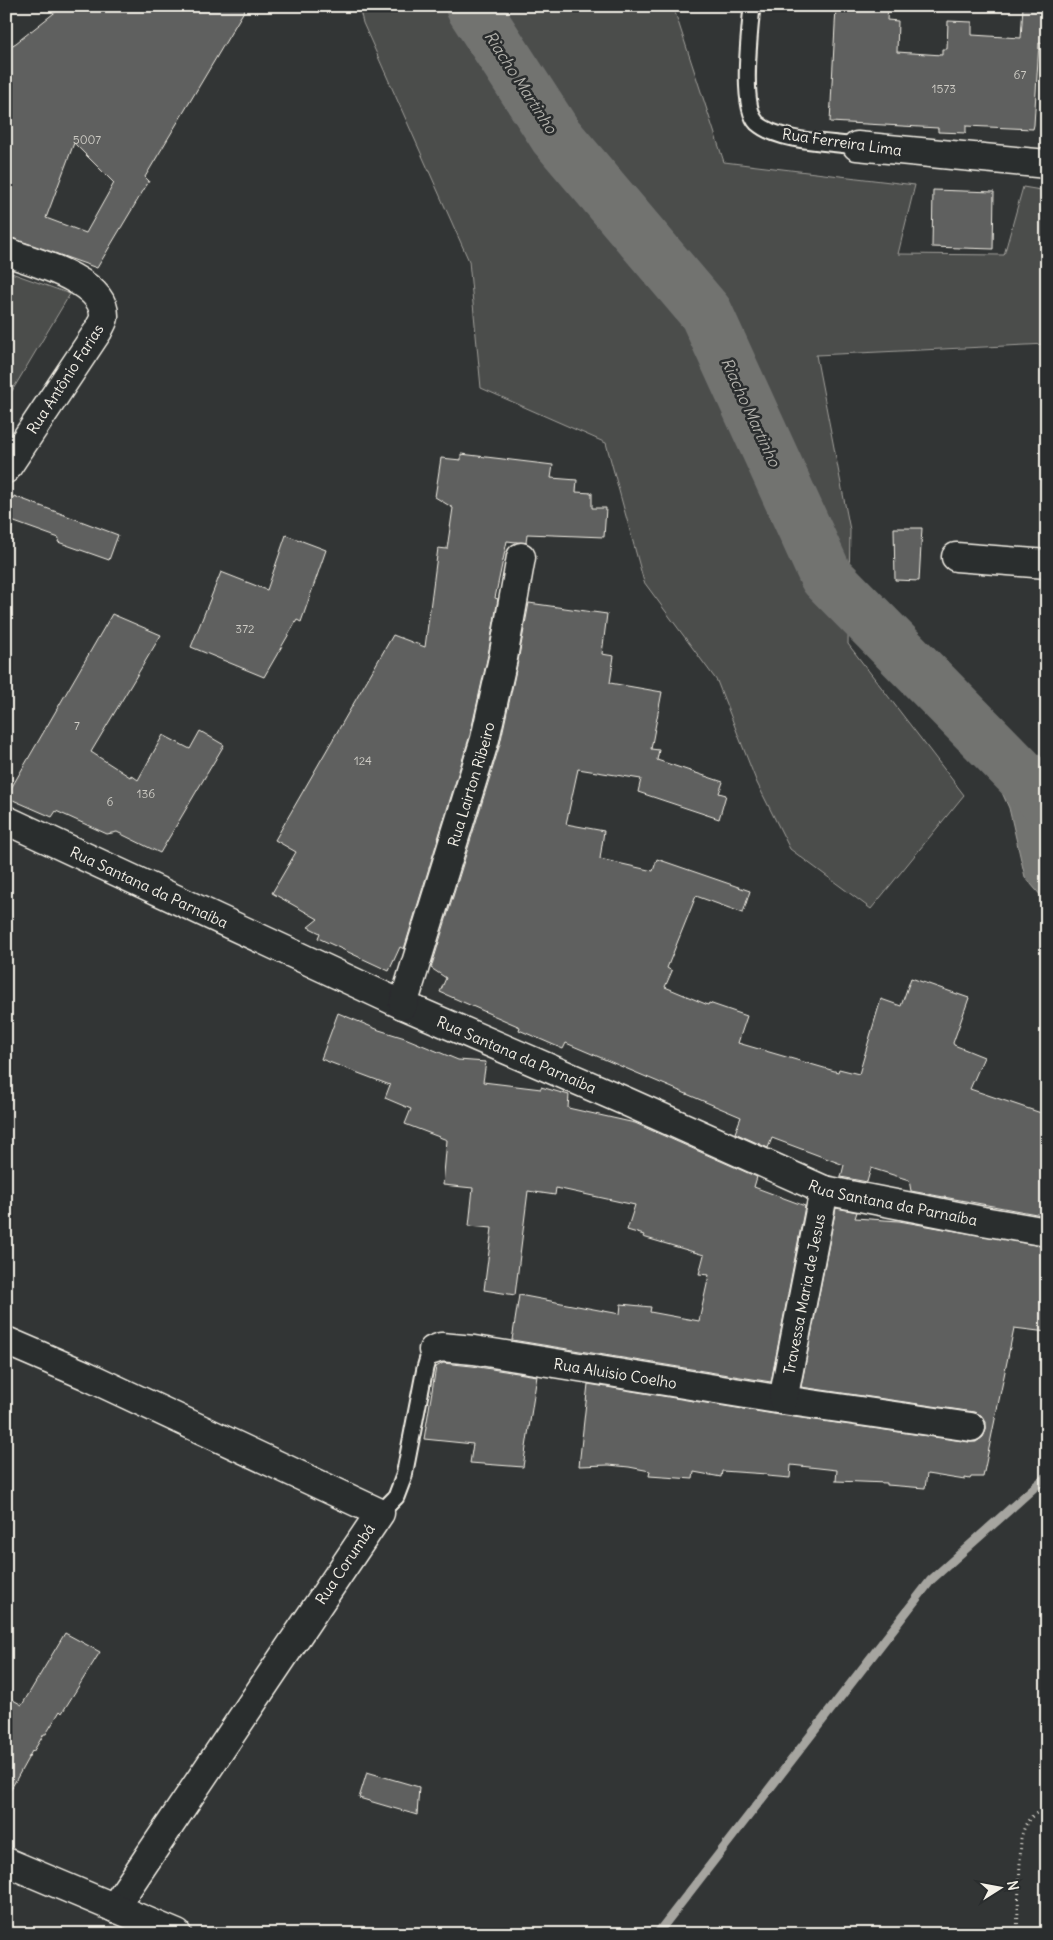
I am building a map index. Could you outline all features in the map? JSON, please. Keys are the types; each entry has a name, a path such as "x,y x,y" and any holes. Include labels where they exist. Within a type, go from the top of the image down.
{"street":[{"name":"Rua Ferreira Lima","path":"857,146 1047,164"},
{"name":"Rua Antônio Farias","path":"6,252 55,268 77,280 93,293 103,306 104,318 98,331 6,469"},
{"name":"Rua Lairton Ribeiro","path":"403,1005 485,739 503,658 521,557"},
{"path":"956,557 1047,564"},
{"name":"Rua Santana da Parnaíba","path":"6,820 403,1005 625,1100 824,1190 1047,1232"},
{"name":"Travessa Maria de Jesus","path":"783,1400 824,1190"},
{"name":"Rua Corumbá","path":"6,1341 94,1379 380,1513 114,1908"},
{"name":"Rua Aluisio Coelho","path":"433,1350 441,1347 474,1350 783,1400 971,1427"},
{"path":"6,1862 177,1934"}],"lane":[{"name":"Rua Ferreira Lima","path":"752,6 747,91 751,112 756,122 776,134 857,146"},
{"name":"Rua Aluisio Coelho","path":"380,1513 396,1497 404,1476 425,1368 433,1350"}],"path":[{"path":"1017,1934 1021,1839 1024,1828 1033,1814 1047,1809"}],"shaded area":[{"path":"359,6 673,6 724,162 915,185 898,254 1004,255 1023,187 1047,191 1047,344 816,355 850,530 848,644 964,795 871,909 790,849 757,783 717,681 644,582 606,443 481,388 469,261 363,23"},
{"path":"6,271 70,294 6,401"},
{"path":"980,744 1047,777 1047,903 1025,877 1009,808"}],"building":[{"path":"63,6 247,6 145,177 149,181 97,268 6,236 6,49","holes":["74,143 114,183 86,233 46,218"]},
{"path":"836,6 888,6 887,20 898,21 897,52 942,55 942,49 947,49 948,21 972,22 972,35 1021,38 1023,6 1047,6 1047,44 1039,43 1033,129 966,126 966,133 938,132 938,128 830,122"},
{"path":"933,190 994,192 993,249 932,247"},
{"path":"461,454 553,465 551,478 577,480 576,492 592,493 592,508 606,508 604,537 527,534 526,543 507,541 495,598 498,599 488,655 470,735 404,949 400,947 389,971 318,938 320,933 308,927 318,919 272,893 296,852 275,840 393,635 425,647 438,548 447,549 453,508 435,497 441,458 461,460"},
{"path":"14,496 118,535 109,560 58,542 59,538 6,519"},
{"path":"894,528 922,528 919,581 895,580"},
{"path":"286,535 326,550 301,622 297,620 264,677 191,647 221,572 267,590"},
{"path":"529,603 607,614 602,654 614,656 610,683 662,692 651,749 659,750 657,760 723,782 719,793 726,795 719,819 638,792 641,779 578,769 566,824 604,831 600,859 653,871 657,859 750,891 743,913 696,896 667,968 672,971 665,987 708,1005 709,1003 747,1016 738,1043 838,1072 839,1069 859,1074 881,999 901,1006 911,978 969,998 953,1043 984,1057 970,1089 1047,1115 1047,1216 911,1191 909,1180 871,1168 867,1182 841,1177 844,1165 772,1138 768,1148 735,1133 741,1117 566,1043 563,1049 519,1030 520,1027 440,992 446,978 431,968 500,744"},
{"path":"112,614 161,635 91,752 130,777 131,775 138,780 163,735 190,749 200,731 224,745 160,853 117,832 107,834 56,811 52,817 6,797"},
{"path":"338,1013 458,1060 486,1062 483,1082 541,1089 541,1087 569,1095 568,1108 635,1123 757,1177 754,1187 805,1206 771,1382 512,1340 519,1295 620,1314 621,1304 651,1307 650,1312 699,1321 709,1275 699,1274 704,1255 643,1237 644,1235 627,1230 635,1205 556,1188 555,1195 528,1191 515,1295 484,1290 492,1228 469,1226 473,1188 443,1185 447,1140 405,1124 411,1109 385,1098 390,1085 321,1059"},
{"path":"836,1208 857,1212 855,1218 899,1221 1047,1247 1047,1332 1014,1328 983,1477 965,1478 965,1480 927,1474 925,1488 887,1485 887,1483 836,1481 837,1470 791,1465 790,1478 767,1476 767,1474 722,1471 721,1477 694,1472 693,1479 649,1476 650,1471 629,1467 609,1465 579,1466 588,1384 780,1415 969,1442 976,1442 983,1437 986,1430 986,1422 981,1415 974,1412 801,1387"},
{"path":"443,1363 537,1376 523,1467 470,1463 473,1444 424,1439 436,1367"},
{"path":"65,1633 100,1652 62,1713 60,1711 46,1734 44,1734 32,1751 6,1798 6,1696 22,1705"},
{"path":"367,1772 419,1787 417,1815 359,1798"}],"waterway":[{"name":"Riacho Martinho","path":"472,6 556,136 706,313 826,576 1047,801"},
{"path":"657,1934 931,1580 1047,1476"}]}
